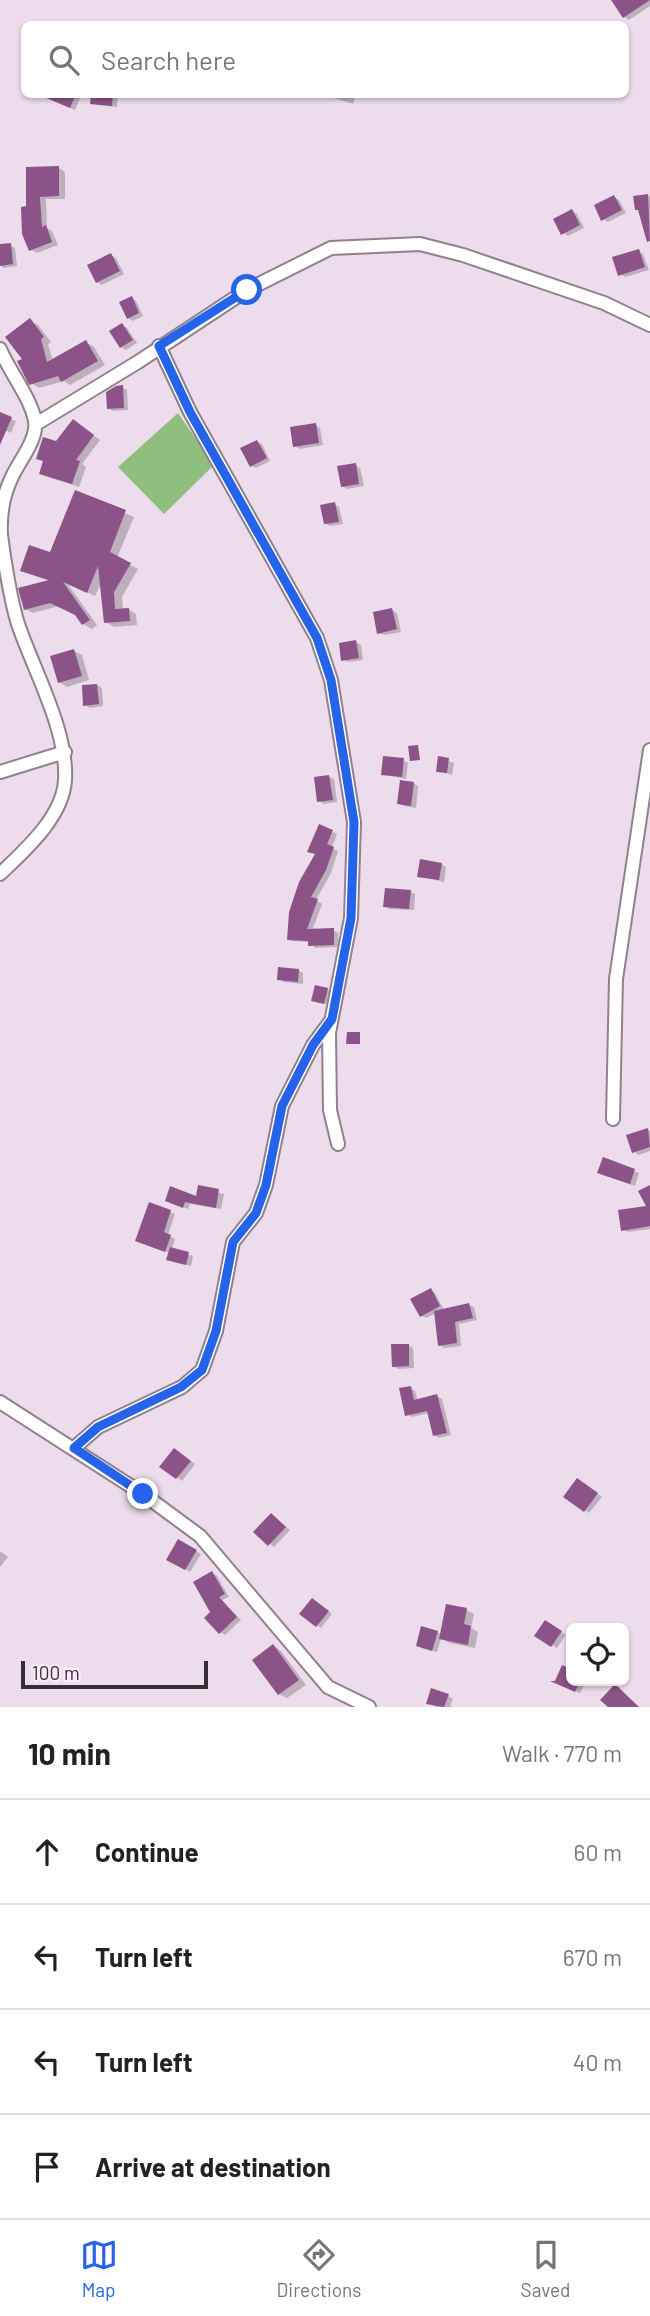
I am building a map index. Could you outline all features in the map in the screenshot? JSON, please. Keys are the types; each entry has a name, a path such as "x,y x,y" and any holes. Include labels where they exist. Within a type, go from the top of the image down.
{"street":[{"path":"36,424 247,290 331,248 420,244 463,255 604,303 650,325"},
{"path":"159,346 190,412 317,638 331,680 354,822 351,918 329,1033 330,1110 338,1144"},
{"path":"0,349 32,410 36,424 32,439 2,501 1,534 17,621 65,752 65,782 61,800 52,817 0,874"},
{"path":"613,1119 616,979 650,750"},
{"path":"0,772 65,752"},
{"path":"74,1448 98,1427 181,1387 202,1370 216,1331 233,1242 256,1213 266,1185 282,1106 313,1045 332,1019"},
{"path":"0,1402 74,1448 200,1536 328,1686 369,1707"}],"green space":[{"path":"178,413 214,465 164,514 118,467"}],"building":[{"path":"611,0 650,0 623,18"},
{"path":"46,98 74,98 70,108"},
{"path":"91,98 113,98 112,106 90,104"},
{"path":"59,166 59,196 40,197 42,227 46,225 52,242 29,251 22,234 21,207 26,206 26,167"},
{"path":"648,194 650,241 647,242 638,210 635,210 633,196"},
{"path":"614,195 622,210 601,221 594,205"},
{"path":"572,209 580,225 561,235 553,219"},
{"path":"11,243 13,264 0,266 0,244"},
{"path":"639,249 645,267 618,276 612,257"},
{"path":"111,253 120,271 96,283 87,265"},
{"path":"132,296 139,313 127,319 119,302"},
{"path":"30,318 44,337 41,339 47,362 86,340 98,361 61,382 58,376 29,385 17,361 22,359 5,337"},
{"path":"122,323 133,340 120,348 109,331"},
{"path":"123,385 124,408 107,409 106,392"},
{"path":"0,412 12,417 0,445"},
{"path":"73,419 94,435 76,460 80,461 72,484 39,474 43,461 36,459 43,437 56,441"},
{"path":"316,423 319,443 293,447 290,427"},
{"path":"257,440 267,458 250,467 240,448"},
{"path":"356,463 359,484 341,487 337,466"},
{"path":"75,490 126,510 110,552 131,563 114,592 115,609 129,608 130,621 104,623 98,566 87,593 63,582 90,620 82,625 75,615 50,603 24,610 18,588 49,580 20,571 29,545 50,552"},
{"path":"335,502 339,522 324,524 320,505"},
{"path":"392,608 397,629 377,634 373,612"},
{"path":"356,640 359,658 341,661 339,643"},
{"path":"74,649 82,676 58,683 50,656"},
{"path":"97,684 99,704 83,706 82,685"},
{"path":"418,745 420,760 410,761 408,746"},
{"path":"383,756 404,758 402,777 381,775"},
{"path":"438,756 449,758 447,773 436,772"},
{"path":"329,775 333,800 317,802 314,777"},
{"path":"400,780 414,782 411,806 397,804"},
{"path":"319,824 333,830 327,844 334,847 326,870 311,897 318,899 307,929 334,928 334,945 308,946 308,941 287,940 289,912 299,882 315,854 307,852"},
{"path":"420,859 442,863 439,880 417,877"},
{"path":"385,888 411,890 409,909 383,907"},
{"path":"278,967 299,969 298,982 277,980"},
{"path":"315,985 328,988 324,1004 311,1001"},
{"path":"347,1032 360,1032 360,1044 346,1044"},
{"path":"648,1128 650,1147 632,1153 626,1135"},
{"path":"603,1157 635,1169 630,1184 597,1173"},
{"path":"198,1185 219,1189 216,1208 185,1202 183,1208 165,1201 170,1186 196,1196"},
{"path":"650,1185 650,1226 621,1231 618,1210 646,1206 638,1191"},
{"path":"149,1202 171,1210 164,1232 171,1235 165,1252 135,1241"},
{"path":"170,1247 189,1252 186,1265 166,1260"},
{"path":"431,1288 440,1306 420,1317 410,1299"},
{"path":"469,1303 473,1318 455,1322 457,1343 438,1346 434,1311"},
{"path":"391,1344 409,1344 409,1366 392,1367"},
{"path":"411,1386 414,1400 437,1394 447,1433 433,1436 427,1411 405,1416 399,1388"},
{"path":"174,1448 191,1461 176,1479 159,1467"},
{"path":"577,1478 598,1493 584,1512 563,1497"},
{"path":"271,1513 286,1527 268,1546 253,1532"},
{"path":"178,1539 197,1550 185,1570 166,1560"},
{"path":"212,1571 225,1594 219,1597 237,1617 219,1634 204,1618 210,1612 193,1582"},
{"path":"312,1598 329,1611 316,1627 299,1614"},
{"path":"446,1604 467,1608 464,1624 471,1626 468,1645 439,1639"},
{"path":"545,1620 562,1631 551,1647 534,1636"},
{"path":"421,1626 438,1631 432,1651 416,1646"},
{"path":"273,1644 299,1680 278,1695 252,1660"},
{"path":"562,1665 566,1667 566,1686 578,1686 575,1692 550,1681 555,1681"},
{"path":"613,1686 617,1686 639,1707 608,1707 600,1700"},
{"path":"431,1688 449,1694 444,1707 426,1704"}],"route":[{"path":"143,1494 74,1448 98,1427 181,1387 202,1370 216,1331 233,1242 256,1213 266,1185 282,1106 313,1045 332,1019 351,918 354,822 331,680 317,638 190,412 159,346 247,290"}]}
